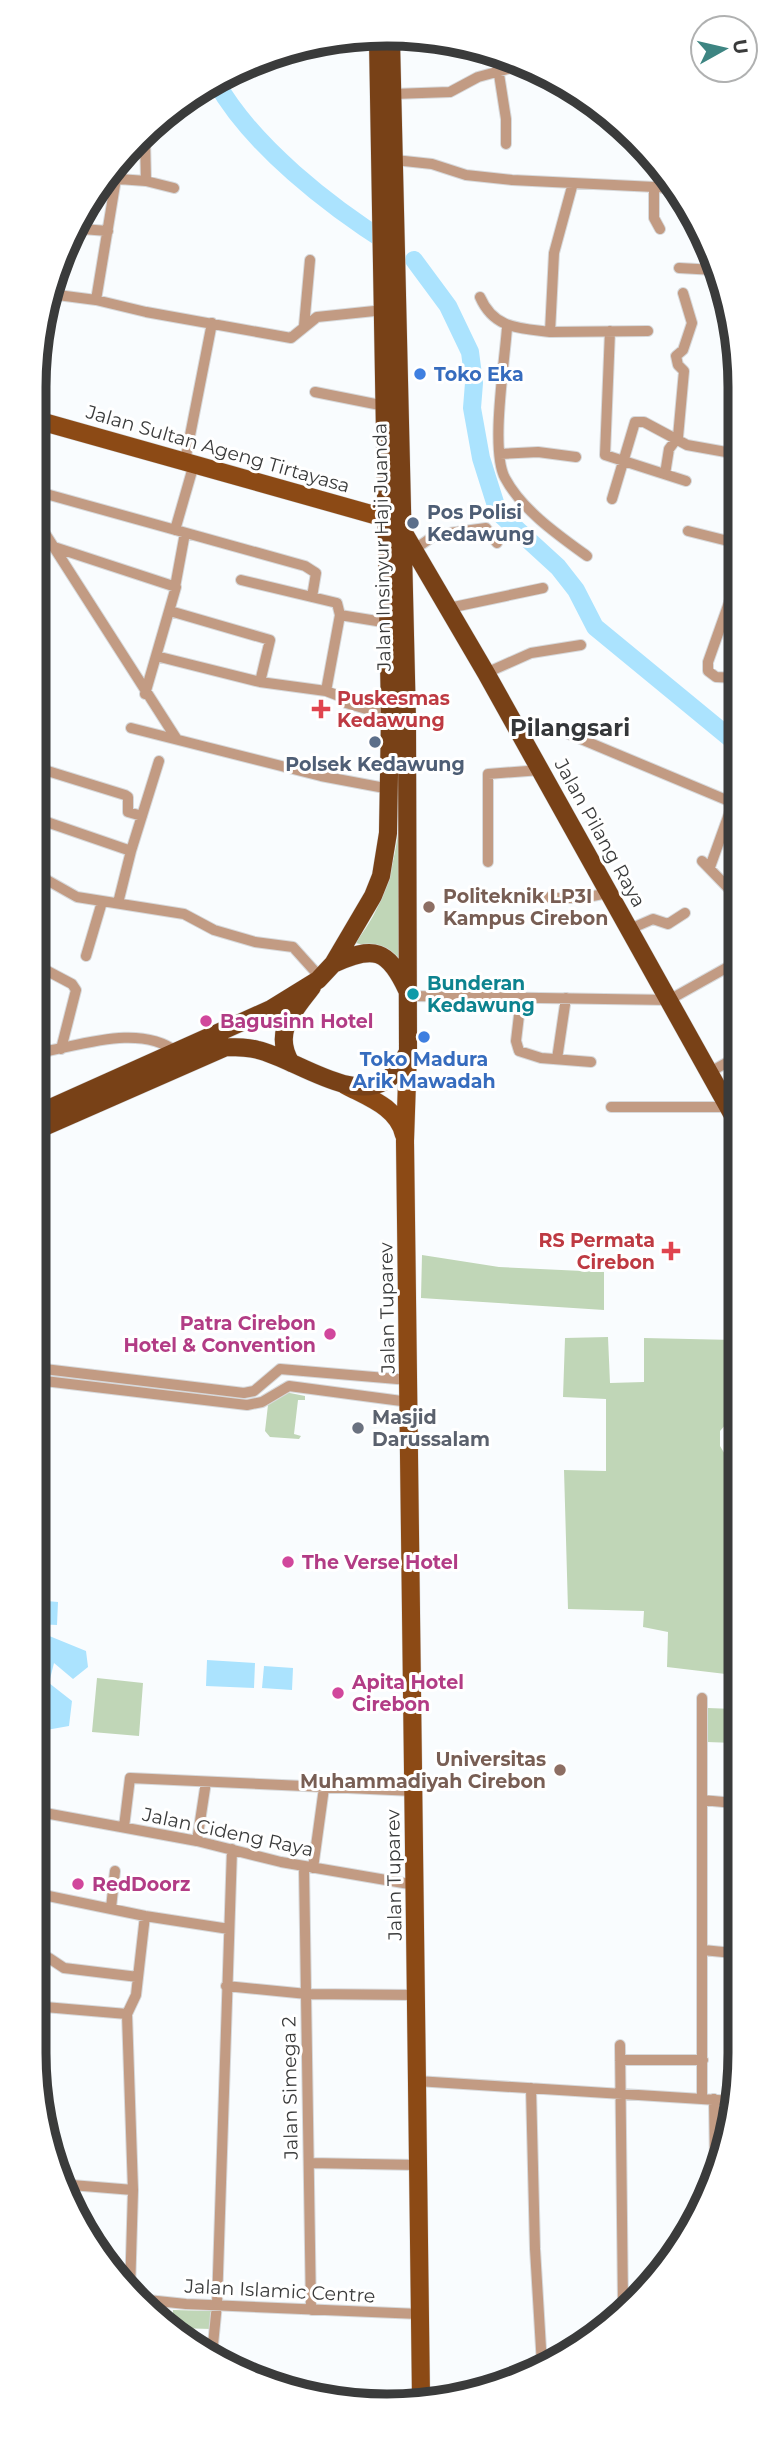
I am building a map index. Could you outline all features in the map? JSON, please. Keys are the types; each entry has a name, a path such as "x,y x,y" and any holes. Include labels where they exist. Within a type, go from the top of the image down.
{"highway":[{"name":"Jalan Insinyur Haji Juanda","path":"333,964 373,896 381,876 388,834 390,716 385,405 397,271 389,219 378,46"},
{"name":"Jalan Insinyur Haji Juanda","path":"391,46 395,160 383,257 384,310 391,348 404,533 410,554 408,1052"},
{"path":"386,557 410,554"},
{"name":"Jalan Pilang Raya","path":"410,554 449,608 728,1106"},
{"path":"291,1063 284,1051 284,1027 319,978 333,964 365,951 378,953 393,964 410,996"},
{"path":"46,1125 177,1052 271,1009 319,978"},
{"path":"46,1111 226,1047 258,1050 345,1084 366,1087 385,1082 397,1071 408,1052"}],"main road":[{"name":"Jalan Sultan Ageng Tirtayasa","path":"46,423 385,518"},
{"name":"Jalan Tuparev","path":"408,1052 395,1400 414,1791 421,2392"},
{"path":"345,1084 390,1110 402,1126 405,1141"}],"street":[{"path":"498,65 506,119 506,144"},
{"path":"393,94 450,92 478,77 509,68"},
{"path":"145,145 146,181"},
{"path":"395,160 432,164 466,176 663,187"},
{"path":"116,178 146,181 174,188"},
{"path":"550,332 554,253 573,183"},
{"path":"96,300 108,231 111,187"},
{"path":"654,187 654,218 660,229"},
{"path":"84,229 108,231"},
{"path":"304,326 310,260"},
{"path":"678,268 707,270"},
{"path":"665,474 669,449 677,440 684,371 678,365 676,356 683,350 692,323 682,293"},
{"path":"58,296 96,300 291,338 304,326 324,315 384,310"},
{"path":"480,297 496,321 507,327 550,332 648,331"},
{"path":"145,694 175,587 180,531 212,323"},
{"path":"507,327 500,454 505,478 548,526 587,556"},
{"path":"610,331 605,455 686,481"},
{"path":"315,392 385,405"},
{"path":"612,499 633,426 639,421 677,440 726,452"},
{"path":"500,454 538,452 576,457"},
{"path":"46,494 314,570 316,580 312,597"},
{"path":"410,554 435,535 486,528 497,543"},
{"path":"688,531 728,541"},
{"path":"46,535 145,694 176,738"},
{"path":"54,547 175,587"},
{"path":"241,580 337,603 340,615 326,691"},
{"path":"449,608 544,589"},
{"path":"170,611 270,640 260,682"},
{"path":"728,613 708,671 716,677 728,678"},
{"path":"340,615 389,623"},
{"path":"486,673 531,653 581,645"},
{"path":"156,656 260,682 326,691 339,696 346,703 390,716"},
{"path":"131,728 321,776 390,789"},
{"path":"521,736 543,730 564,732 728,801"},
{"path":"118,904 131,851 159,761"},
{"path":"46,770 125,795 128,797 128,811 142,816"},
{"path":"488,862 488,774 541,770"},
{"path":"728,818 706,864 728,887"},
{"path":"46,822 131,851"},
{"path":"46,881 58,889 102,902 184,914 214,930 255,942 293,947 319,978"},
{"path":"515,895 556,899 593,897 610,892"},
{"path":"86,956 102,902"},
{"path":"630,929 653,919 668,924 685,914"},
{"path":"410,996 669,1000 728,967"},
{"path":"46,970 72,984 76,990 61,1049"},
{"path":"520,998 517,1049 524,1055 591,1062"},
{"path":"557,1059 566,998"},
{"path":"46,1052 138,1037 164,1042 177,1052"},
{"path":"710,1072 728,1062"},
{"path":"611,1107 728,1113"},
{"path":"164,1389 250,1393 280,1369 395,1380"},
{"path":"46,1370 256,1405 289,1386 395,1400"},
{"path":"46,1381 149,1387"},
{"path":"702,1698 703,2060 713,2149"},
{"path":"124,1827 129,1779 414,1791"},
{"path":"197,1841 206,1782"},
{"name":"Jalan Simega 2","path":"310,2310 307,1994 309,1868 324,1788"},
{"path":"702,1800 728,1802"},
{"name":"Jalan Cideng Raya","path":"46,1813 197,1841 309,1868 415,1885"},
{"path":"213,2346 217,2304 232,1849"},
{"path":"111,1908 115,1871"},
{"path":"46,1895 145,1916 229,1929"},
{"path":"130,2277 133,2190 127,2014 133,2006 145,1916"},
{"path":"704,1950 728,1952"},
{"path":"46,1958 64,1968 138,1977"},
{"path":"226,1986 307,1994 416,1995"},
{"path":"46,2007 127,2014"},
{"path":"620,2045 623,2299"},
{"path":"620,2060 703,2060"},
{"path":"417,2081 724,2100"},
{"path":"531,2088 534,2249 541,2356"},
{"path":"309,2164 418,2165"},
{"path":"72,2185 133,2190"},
{"name":"Jalan Islamic Centre","path":"152,2300 419,2315"}],"green space":[{"path":"400,820 402,966 385,949 355,943 381,900 395,853"},
{"path":"422,1255 499,1267 604,1272 604,1310 421,1298"},
{"path":"608,1337 610,1383 644,1382 644,1338 728,1340 728,1422 720,1431 720,1446 728,1459 728,1674 667,1667 668,1632 643,1627 644,1611 568,1609 564,1470 606,1471 606,1399 563,1397 565,1338"},
{"path":"285,1392 305,1396 305,1400 298,1400 294,1434 301,1436 299,1439 270,1437 265,1431 268,1405"},
{"path":"97,1678 143,1683 139,1736 92,1732"},
{"path":"708,1708 728,1709 728,1743 707,1742"},
{"path":"173,2310 211,2311 211,2329 186,2328 173,2318"}],"water":[{"path":"46,1601 58,1602 57,1625 46,1624"},
{"path":"46,1635 86,1651 88,1667 73,1679 54,1663 49,1683 72,1701 69,1726 46,1730"},
{"path":"207,1660 255,1663 254,1688 206,1686"},
{"path":"264,1666 293,1668 292,1690 262,1688"}],"waterway":[{"path":"220,89 250,129 294,173 343,212 391,245"},
{"path":"414,260 448,306 470,352 474,383 472,408 481,458 498,512 558,567 576,590 595,627 728,736"}],"place":[{"name":"Toko Eka","path":"420,374"},
{"name":"Pos Polisi Kedawung","path":"413,523"},
{"name":"Puskesmas Kedawung","path":"321,709"},
{"name":"Polsek Kedawung","path":"375,742"},
{"name":"Politeknik LP3I Kampus Cirebon","path":"429,907"},
{"name":"Bunderan Kedawung","path":"413,994"},
{"name":"Bagusinn Hotel","path":"206,1021"},
{"name":"Toko Madura Arik Mawadah","path":"424,1037"},
{"name":"RS Permata Cirebon","path":"671,1251"},
{"name":"Patra Cirebon Hotel & Convention","path":"330,1334"},
{"name":"Masjid Darussalam","path":"358,1428"},
{"name":"The Verse Hotel","path":"288,1562"},
{"name":"Apita Hotel Cirebon","path":"338,1693"},
{"name":"Universitas Muhammadiyah Cirebon","path":"560,1770"},
{"name":"RedDoorz","path":"78,1884"}],"district":[{"name":"Pilangsari","path":"570,728"}]}
